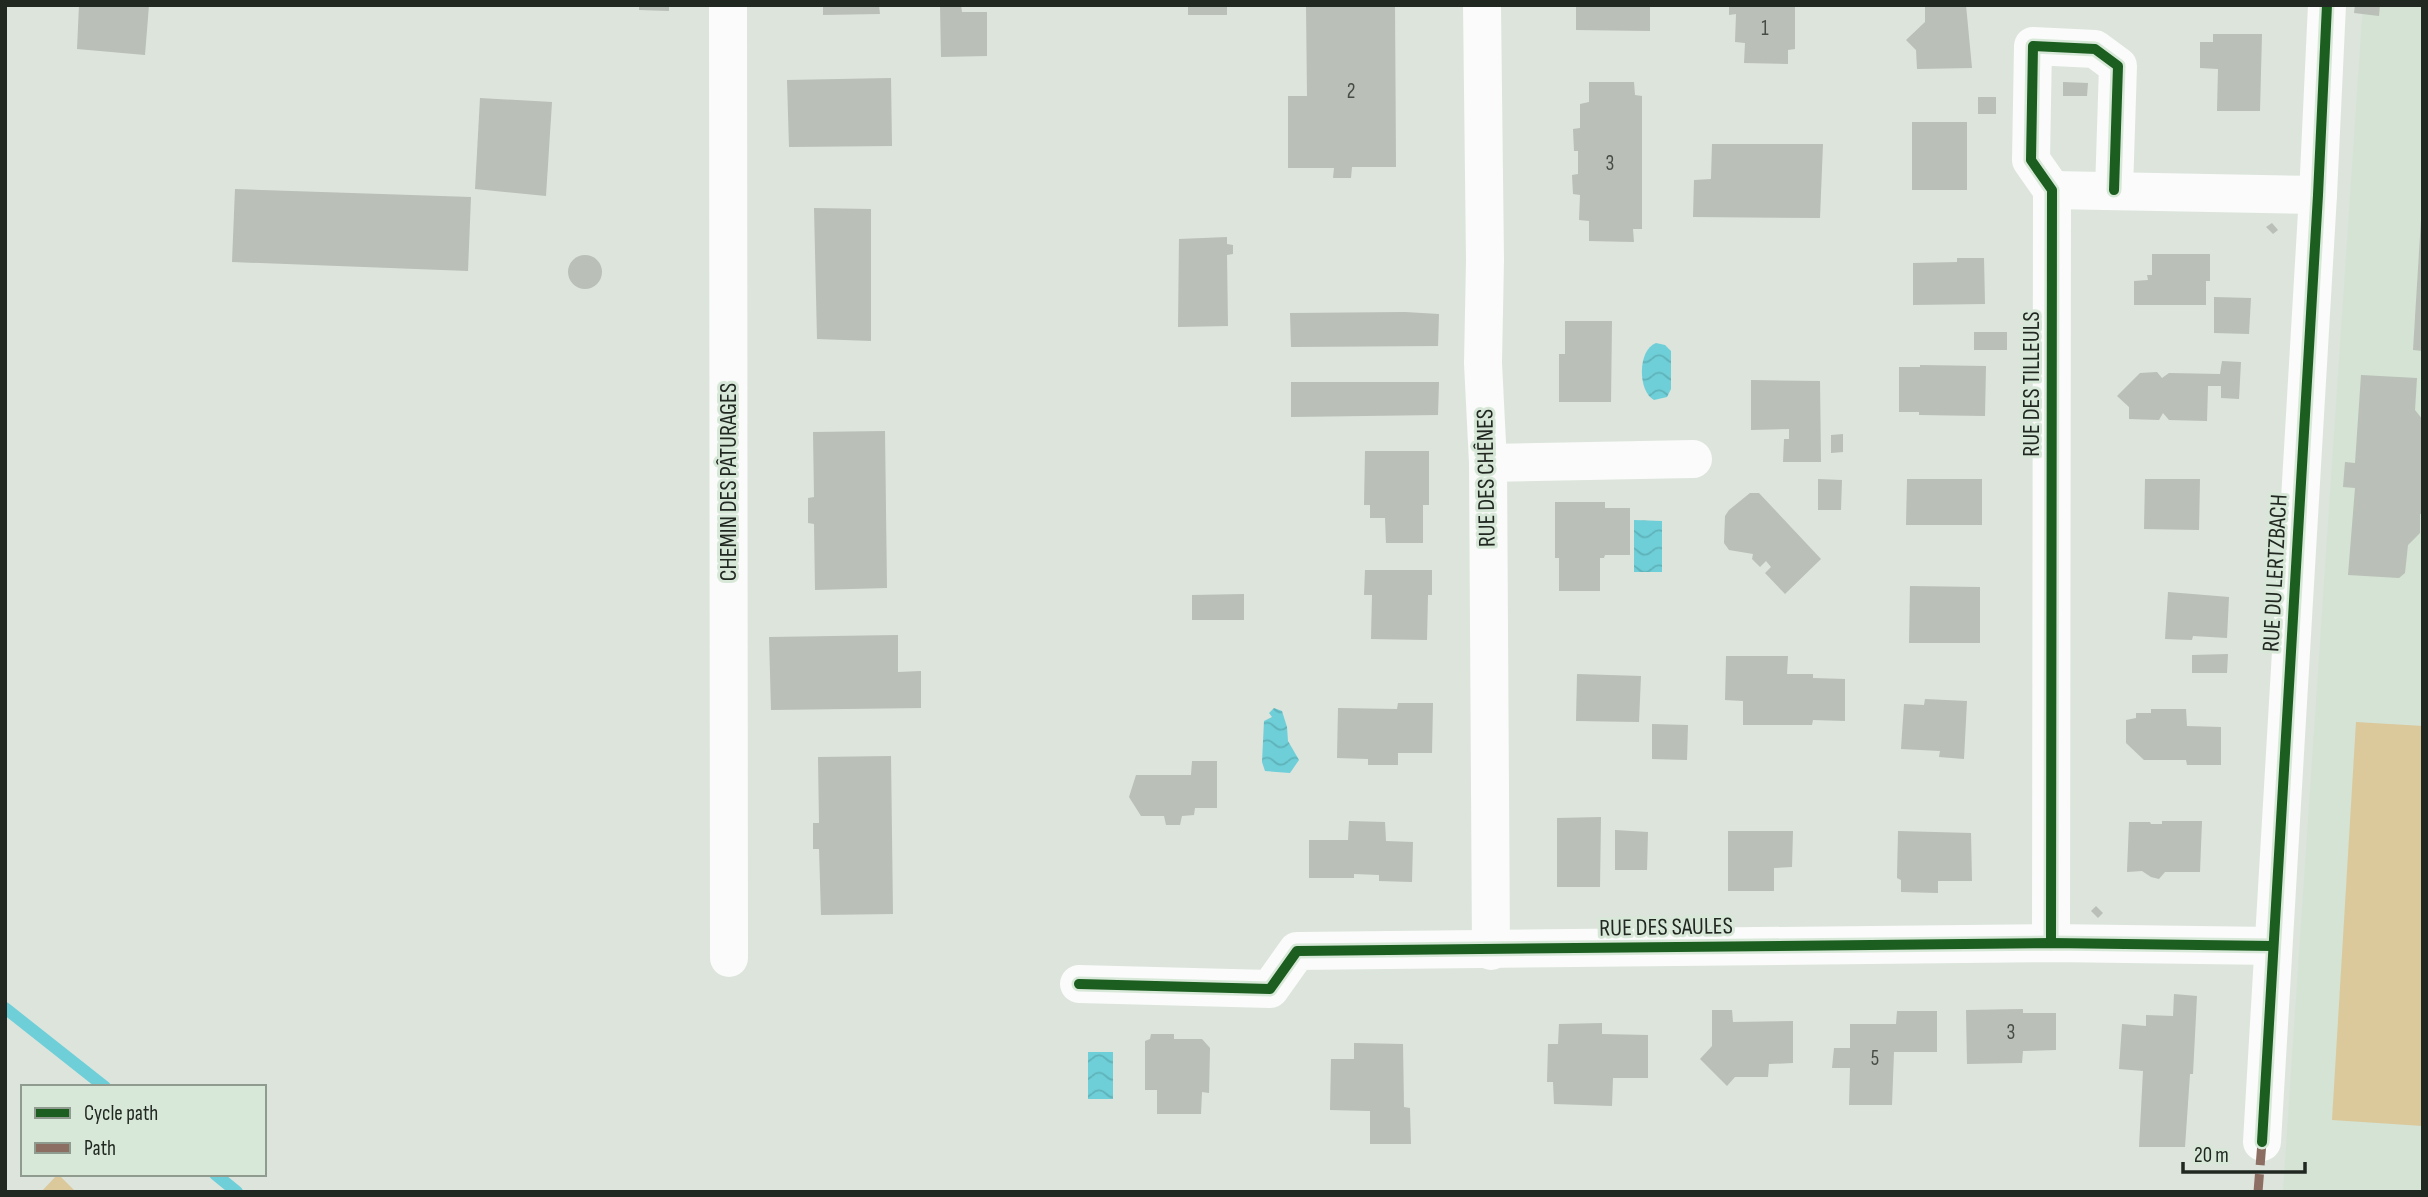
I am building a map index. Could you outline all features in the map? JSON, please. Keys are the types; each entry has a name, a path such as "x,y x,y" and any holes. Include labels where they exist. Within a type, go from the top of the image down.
{"street":[{"name":"CHEMIN DES PÂTURAGES","path":"728,5 729,958"},
{"name":"RUE DES CHÊNES","path":"1482,5 1485,260 1483,363 1488,463 1492,951"},
{"name":"RUE DU LERTZBACH","path":"2262,1142 2327,5"},
{"path":"2114,190 2118,66 2095,48 2033,46 2031,160 2052,190 2318,195"},
{"name":"RUE DES TILLEULS","path":"2051,943 2052,190"},
{"path":"1488,463 1693,459"},
{"name":"RUE DES SAULES","path":"1079,984 1270,989 1297,951 2051,943 2273,946"}],"shaded area":[{"path":"2363,5 2423,5 2423,1192 2283,1192"},
{"path":"2356,722 2423,726 2423,1126 2332,1120"},
{"path":"56,1176 60,1176 76,1192 41,1192"}],"water":[{"path":"1656,343 1665,345 1671,351 1671,389 1667,397 1654,400 1645,389 1642,371 1645,354"},
{"path":"1634,520 1662,521 1662,572 1634,572"},
{"path":"1274,708 1282,711 1288,741 1299,760 1290,773 1265,771 1262,762 1264,721 1272,717 1269,713"},
{"path":"1088,1052 1113,1052 1113,1099 1088,1099"}],"building":[{"path":"79,5 149,5 145,55 77,49"},
{"path":"639,5 669,5 669,11 639,10"},
{"path":"823,5 879,5 880,14 823,15"},
{"path":"940,5 961,5 962,12 987,12 987,56 941,57"},
{"path":"1188,5 1227,5 1227,15 1188,15"},
{"path":"1306,5 1395,5 1396,167 1352,167 1351,178 1333,178 1334,168 1288,168 1288,96 1307,96"},
{"path":"1576,5 1650,5 1650,31 1576,30"},
{"path":"1729,5 1795,5 1795,49 1788,50 1788,64 1744,63 1745,43 1735,42 1736,14 1729,15"},
{"path":"1925,5 1966,5 1972,68 1917,69 1916,50 1906,40 1925,22"},
{"path":"2355,5 2380,5 2379,16 2354,13"},
{"path":"2213,34 2262,34 2260,111 2217,111 2218,69 2200,68 2200,42 2213,42"},
{"path":"891,78 892,146 789,147 787,80"},
{"path":"1589,82 1634,82 1635,95 1642,96 1642,229 1633,229 1634,242 1589,241 1589,221 1579,220 1580,195 1573,194 1572,175 1578,174 1578,151 1574,151 1573,129 1580,128 1580,104 1589,102"},
{"path":"2063,82 2088,83 2087,96 2063,96"},
{"path":"1978,97 1996,97 1996,114 1978,114"},
{"path":"480,98 552,102 546,196 475,189"},
{"path":"1912,122 1967,122 1967,190 1912,190"},
{"path":"1712,144 1823,144 1820,218 1693,217 1694,180 1711,179"},
{"path":"235,189 471,197 468,271 232,262"},
{"path":"814,208 871,209 871,341 817,339"},
{"path":"2423,220 2423,351 2413,350"},
{"path":"2272,223 2278,230 2273,234 2266,227"},
{"path":"1227,237 1227,244 1233,245 1233,254 1227,255 1228,326 1178,327 1179,239"},
{"path":"2152,254 2210,254 2210,281 2206,281 2206,305 2134,305 2134,281 2148,280 2147,275 2152,275"},
{"path":"585,255 597,260 602,272 597,284 585,289 573,284 568,272 573,260"},
{"path":"1957,258 1984,258 1985,304 1913,305 1913,263 1957,262"},
{"path":"2214,297 2251,298 2249,334 2214,333"},
{"path":"1290,313 1439,314 1438,346 1291,347"},
{"path":"1565,321 1612,321 1611,402 1559,402 1559,354 1565,354"},
{"path":"1974,332 2007,332 2007,350 1974,350"},
{"path":"2222,361 2241,362 2239,399 2221,398 2221,386 2208,386 2207,421 2169,420 2163,413 2159,420 2129,419 2129,407 2117,396 2140,373 2157,372 2162,378 2169,373 2220,374"},
{"path":"1986,366 1985,416 1899,412 1899,367"},
{"path":"2361,375 2417,378 2415,410 2423,420 2423,514 2420,514 2420,533 2408,545 2405,573 2399,578 2348,575 2355,488 2343,487 2345,462 2355,463"},
{"path":"1751,380 1820,381 1821,462 1783,462 1784,439 1789,439 1789,429 1751,430"},
{"path":"1291,382 1439,382 1438,415 1291,417"},
{"path":"885,431 887,588 815,590 814,524 808,523 808,498 814,497 813,432"},
{"path":"1843,434 1843,452 1831,453 1831,435"},
{"path":"1365,451 1429,451 1429,505 1423,505 1423,543 1386,543 1385,518 1370,518 1370,505 1364,505"},
{"path":"1818,479 1842,480 1841,510 1818,510"},
{"path":"1907,479 1982,479 1982,525 1906,525"},
{"path":"2145,479 2200,479 2199,530 2144,529"},
{"path":"1750,493 1759,493 1821,559 1785,594 1765,573 1771,567 1766,561 1760,567 1752,559 1753,554 1729,550 1724,543 1725,516"},
{"path":"1555,502 1605,502 1605,508 1630,508 1630,555 1605,555 1600,558 1600,591 1559,591 1559,558 1555,558"},
{"path":"1365,570 1432,570 1432,595 1428,595 1427,640 1371,639 1372,595 1364,595"},
{"path":"1910,586 1980,587 1980,643 1909,643"},
{"path":"2168,592 2229,597 2227,638 2193,636 2192,640 2165,639"},
{"path":"1244,594 1244,620 1192,620 1192,595"},
{"path":"898,635 898,672 921,671 921,708 771,710 769,637"},
{"path":"2228,654 2227,673 2192,673 2192,655"},
{"path":"1726,656 1788,656 1787,674 1813,674 1813,678 1845,679 1845,721 1813,720 1812,725 1743,725 1743,701 1725,700"},
{"path":"1577,674 1641,676 1639,722 1576,721"},
{"path":"1925,699 1967,701 1964,759 1939,757 1940,751 1901,749 1904,704 1924,705"},
{"path":"1398,703 1433,703 1432,753 1398,753 1398,765 1368,765 1368,759 1337,758 1338,708 1397,709"},
{"path":"2151,709 2186,709 2187,726 2221,727 2221,765 2187,765 2186,760 2144,760 2126,743 2126,720 2136,718 2136,713 2151,713"},
{"path":"1652,724 1688,725 1687,760 1652,759"},
{"path":"891,756 893,914 821,915 819,849 813,849 813,823 819,823 818,757"},
{"path":"1192,761 1217,761 1217,808 1195,808 1194,815 1182,816 1180,825 1166,825 1164,816 1141,816 1129,797 1136,775 1191,775"},
{"path":"1601,817 1600,887 1557,887 1557,818"},
{"path":"1349,821 1385,822 1386,841 1413,842 1412,882 1379,881 1379,875 1354,874 1354,878 1309,878 1309,840 1348,840"},
{"path":"2162,821 2202,821 2200,872 2165,872 2159,879 2142,871 2127,872 2129,822 2162,824"},
{"path":"1615,830 1648,832 1647,870 1615,870"},
{"path":"1728,831 1793,831 1792,867 1774,868 1774,891 1728,891"},
{"path":"1898,831 1971,833 1972,881 1938,881 1938,893 1901,892 1901,880 1897,878"},
{"path":"2096,906 2103,913 2098,918 2091,911"},
{"path":"2174,994 2197,996 2193,1074 2190,1074 2185,1147 2139,1147 2143,1071 2119,1069 2122,1024 2146,1026 2146,1015 2173,1016"},
{"path":"2023,1009 2023,1013 2056,1013 2056,1050 2023,1051 2022,1063 1967,1064 1966,1010"},
{"path":"1712,1010 1732,1010 1733,1022 1793,1021 1793,1063 1769,1064 1768,1077 1735,1077 1727,1086 1700,1059 1712,1046"},
{"path":"1897,1011 1937,1011 1937,1052 1894,1052 1892,1105 1849,1105 1850,1068 1832,1068 1834,1048 1850,1048 1850,1024 1896,1024"},
{"path":"1602,1023 1602,1034 1648,1035 1648,1078 1613,1078 1612,1106 1554,1104 1553,1082 1547,1082 1548,1044 1558,1044 1559,1024"},
{"path":"1151,1034 1174,1034 1174,1039 1202,1039 1210,1048 1209,1093 1202,1092 1201,1114 1157,1114 1157,1090 1145,1090 1145,1041 1150,1039"},
{"path":"1354,1043 1403,1044 1404,1107 1410,1108 1411,1144 1370,1144 1370,1111 1330,1110 1331,1059 1354,1059"}],"waterway":[{"path":"5,1008 102,1085"},
{"path":"217,1176 237,1192"}],"marked path":[{"path":"2258,1192 2262,1142"}],"cycle path":[{"path":"2262,1142 2327,5"},
{"path":"2051,943 2052,190 2031,160 2033,46 2095,49 2118,66 2114,190"},
{"path":"1079,984 1270,989 1297,951 2051,943 2273,946"}]}
